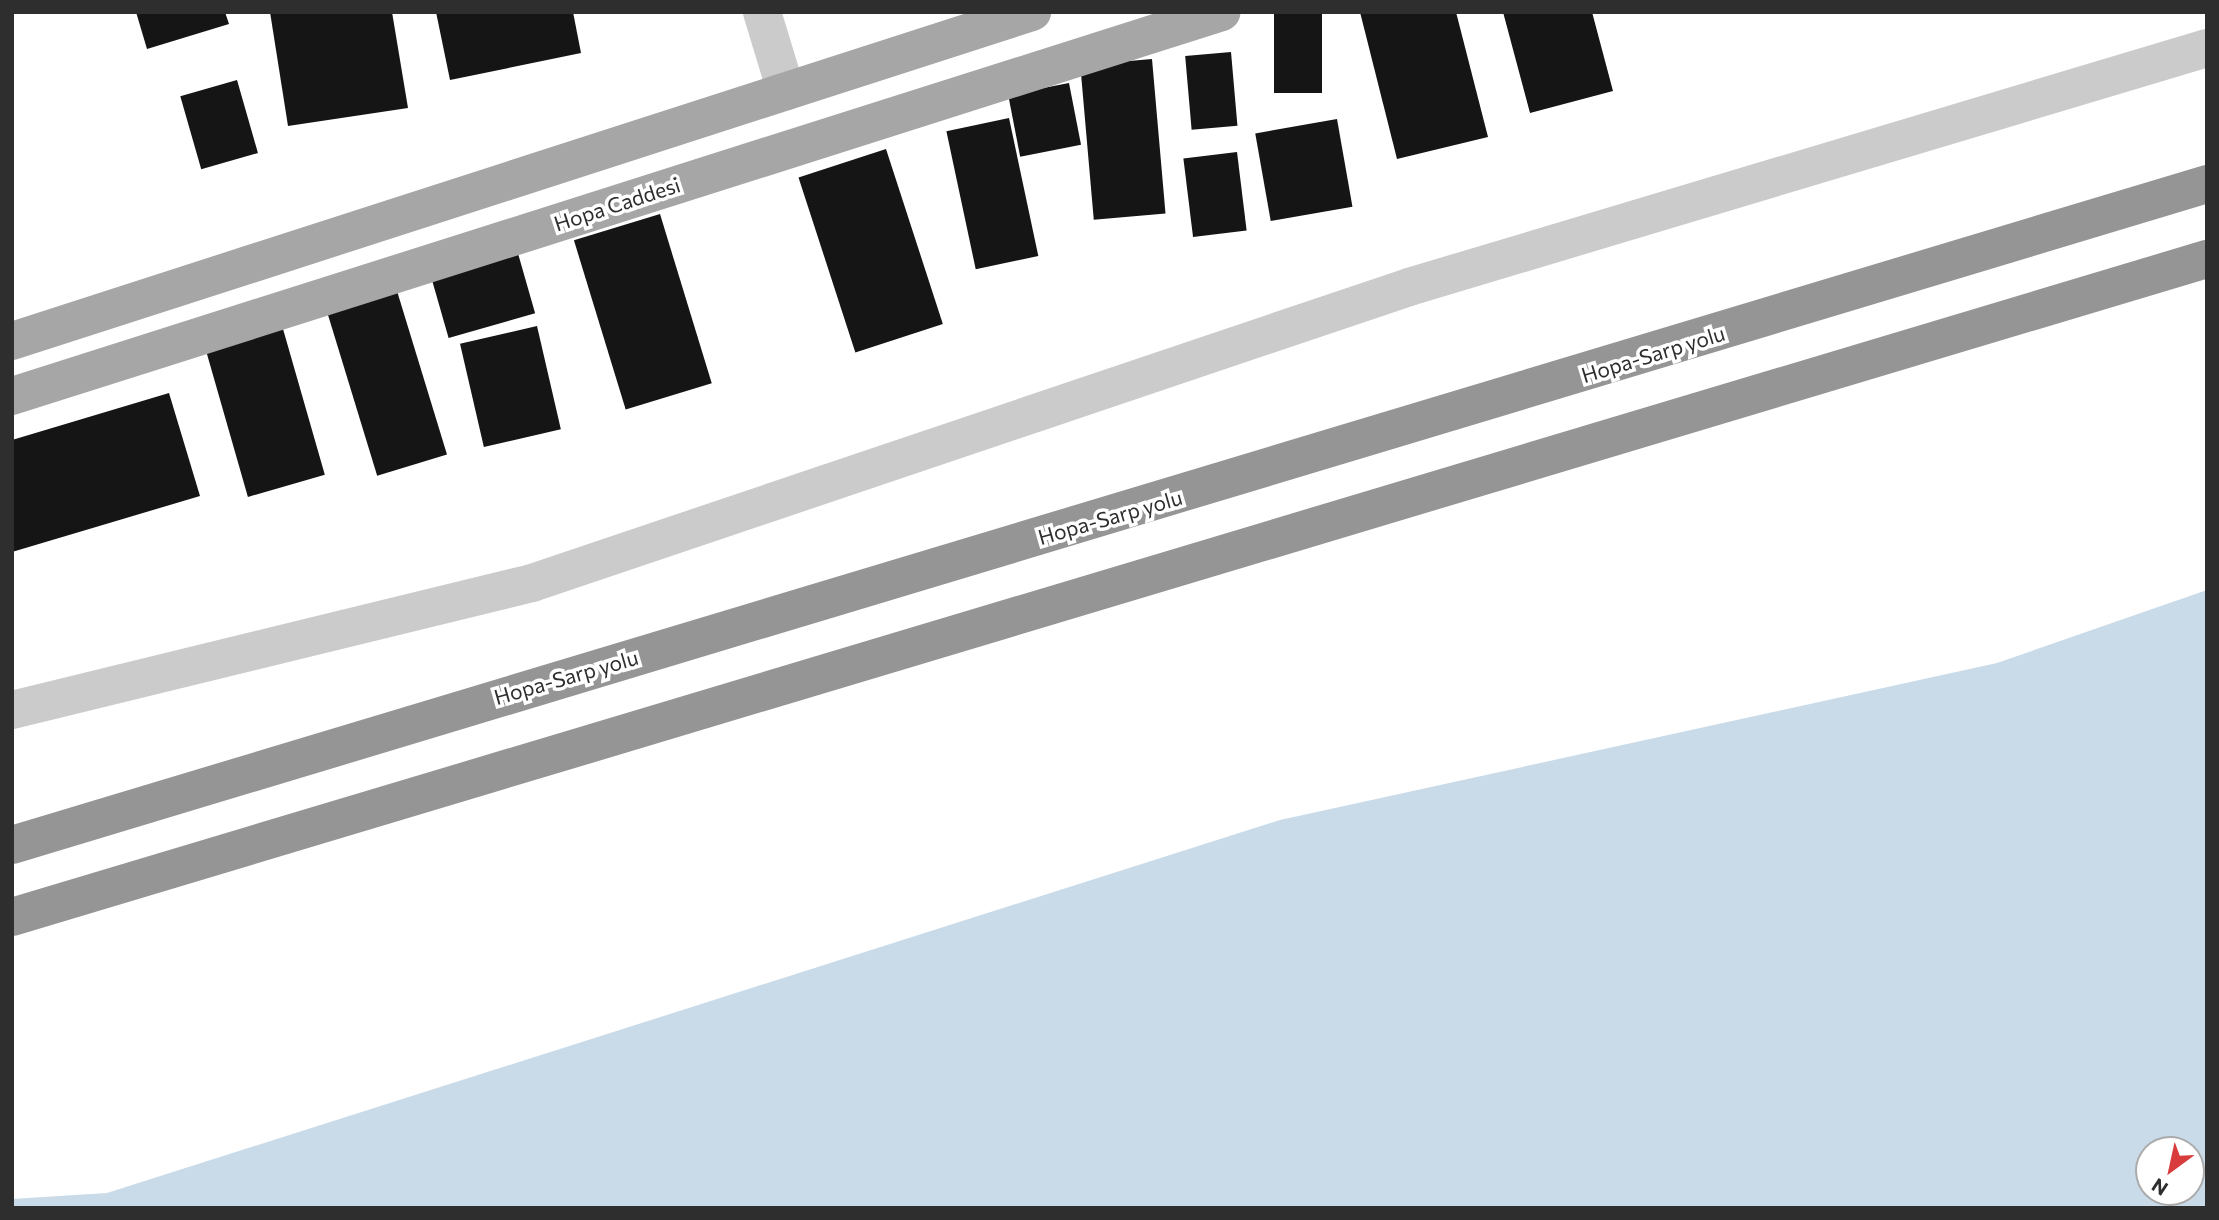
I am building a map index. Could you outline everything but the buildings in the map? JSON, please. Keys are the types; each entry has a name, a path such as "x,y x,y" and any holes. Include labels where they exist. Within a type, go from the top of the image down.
{"highway":[{"name":"Hopa-Sarp yolu","path":"12,845 2207,184"},
{"path":"12,917 2207,259"}],"main road":[{"path":"12,341 1032,12"},
{"name":"Hopa Caddesi","path":"12,396 1222,12"}],"street":[{"path":"761,12 786,91"},
{"path":"12,710 532,583 1409,287 2207,48"}],"water":[{"path":"2207,590 2207,1208 12,1208 12,1199 107,1193 1280,820 1997,663"}]}
